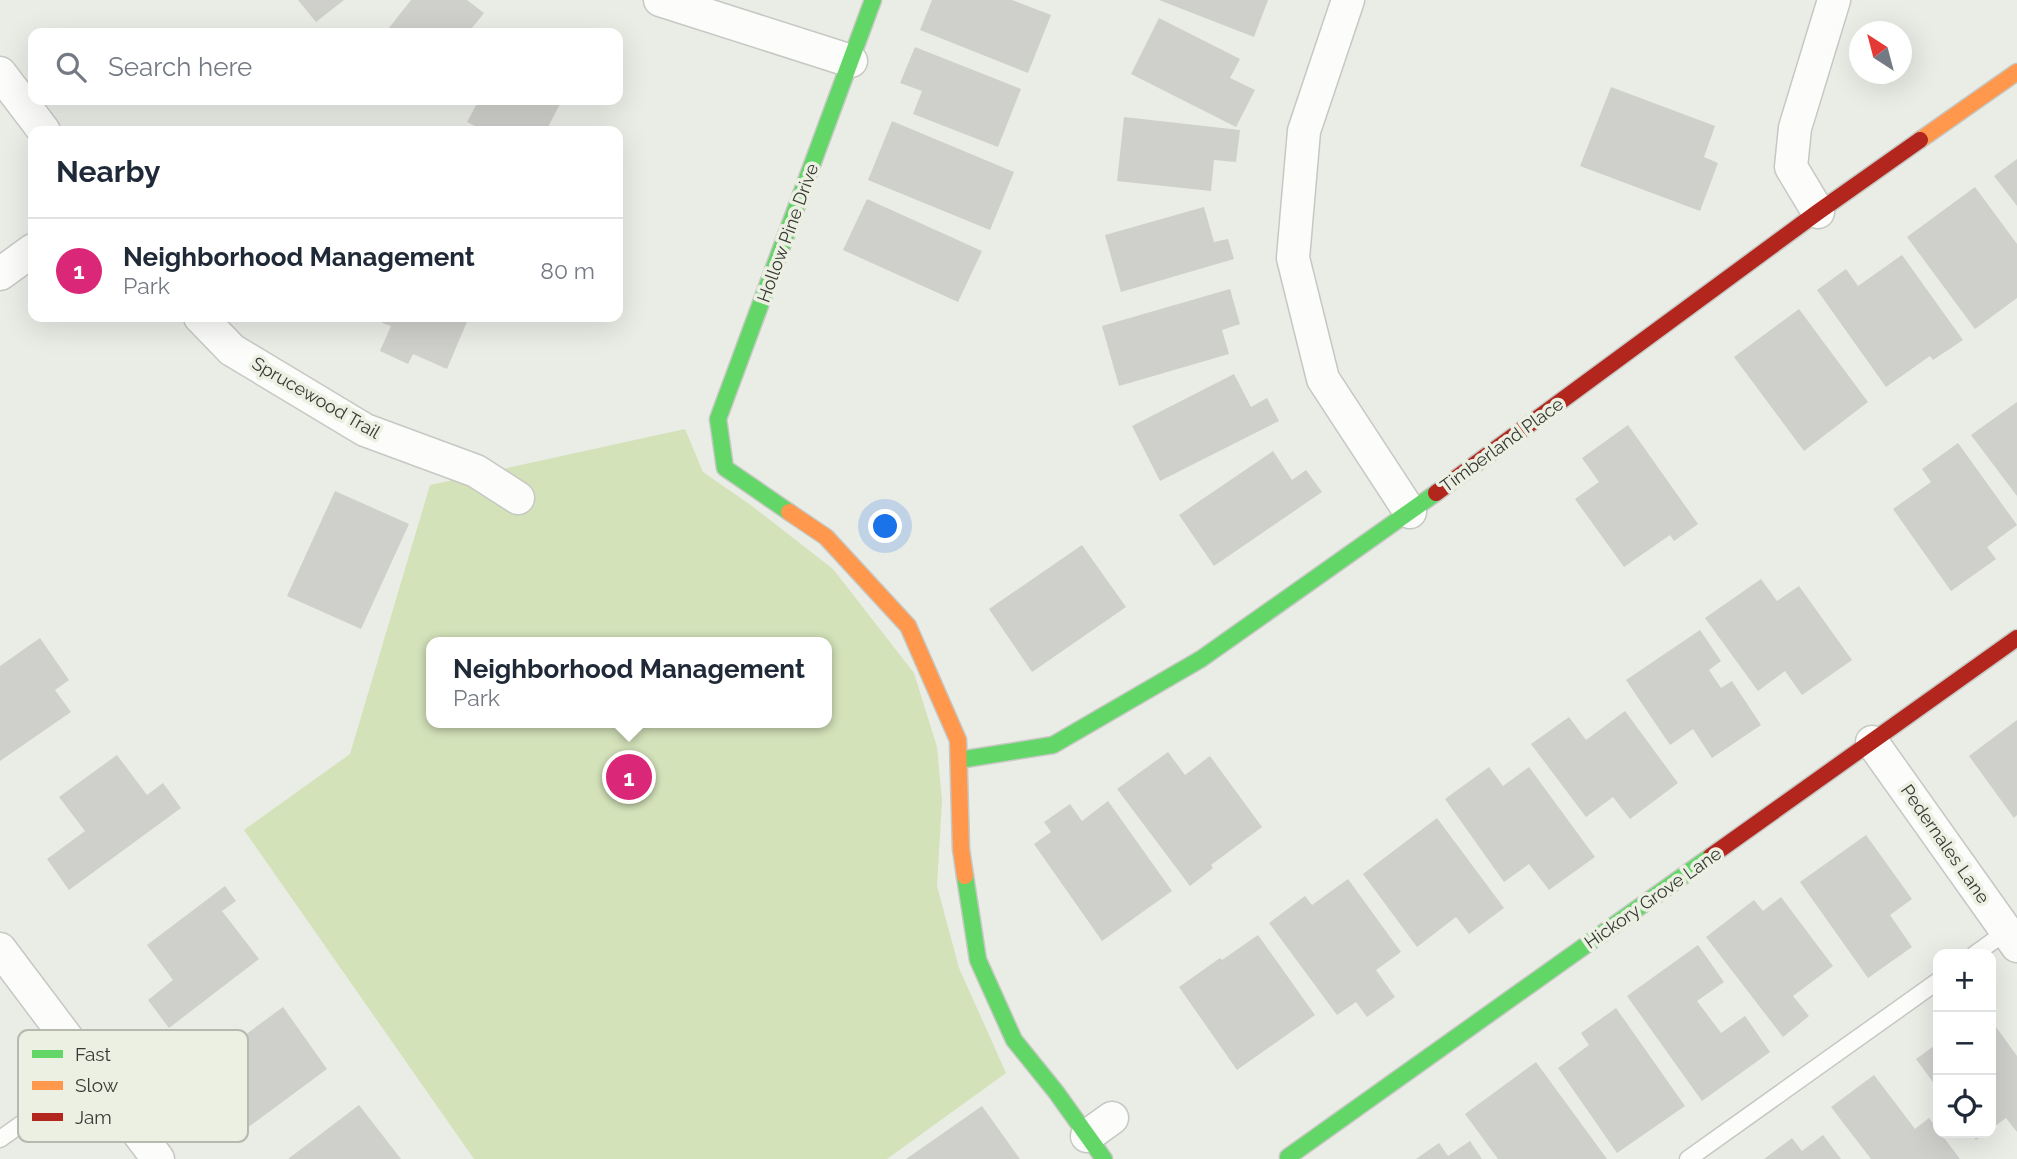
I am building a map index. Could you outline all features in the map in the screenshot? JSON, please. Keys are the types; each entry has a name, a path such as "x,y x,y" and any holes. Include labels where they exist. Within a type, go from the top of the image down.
{"street":[{"path":"660,0 851,61"},
{"name":"Hollow Pine Drive","path":"873,0 718,419 726,468 826,537 908,626 958,740 959,760"},
{"path":"1348,0 1304,131 1293,258 1323,379 1410,512"},
{"path":"1818,212 1791,167 1795,128 1834,0"},
{"name":"Timberland Place","path":"959,760 1053,745 1201,659 1410,512 1818,212 2017,72"},
{"path":"0,74 40,126"},
{"path":"0,274 28,254"},
{"name":"Sprucewood Trail","path":"206,322 232,350 365,430 476,471 518,498"},
{"name":"Hickory Grove Lane","path":"1288,1157 2017,638"},
{"name":"Pedernales Lane","path":"1872,742 2014,934"},
{"path":"959,760 961,849 978,960 1014,1040 1101,1138"},
{"path":"0,949 62,1030"},
{"path":"146,1142 159,1159"}],"lane":[{"path":"1985,949 2014,934"},
{"path":"1688,1159 1933,985"},
{"path":"0,1139 18,1126"}],"green space":[{"path":"685,429 703,472 833,569 914,673 937,747 942,800 937,886 959,968 1006,1073 887,1159 474,1159 244,830 350,754 430,485"}],"building":[{"path":"298,0 344,0 316,22"},
{"path":"411,0 467,0 484,13 472,28 389,28"},
{"path":"932,0 1012,0 1051,15 1028,73 920,30"},
{"path":"1159,0 1268,0 1254,37"},
{"path":"1159,18 1240,59 1230,78 1255,90 1236,127 1131,74"},
{"path":"915,47 1021,89 998,147 913,114 922,91 900,83"},
{"path":"1611,87 1715,126 1704,157 1718,163 1700,211 1580,166"},
{"path":"476,105 559,105 549,126 475,126 467,122"},
{"path":"1124,117 1240,130 1236,162 1214,160 1211,191 1117,181"},
{"path":"892,121 1014,172 990,230 868,180"},
{"path":"2017,159 2017,206 1994,176"},
{"path":"1975,187 2017,244 2017,298 1975,329 1907,237"},
{"path":"867,199 982,251 958,302 843,250"},
{"path":"1204,207 1214,242 1228,239 1234,259 1121,292 1105,235"},
{"path":"1902,255 1963,340 1933,360 1930,356 1886,387 1817,290 1846,269 1858,286"},
{"path":"1230,289 1240,324 1222,330 1229,354 1119,386 1102,326"},
{"path":"1799,309 1868,402 1804,451 1734,357"},
{"path":"467,322 447,369 413,354 408,364 380,351 391,326 382,323"},
{"path":"1234,374 1251,407 1267,398 1279,421 1160,481 1132,426"},
{"path":"2017,402 2017,496 1971,435"},
{"path":"1628,425 1698,524 1674,541 1670,535 1624,567 1575,499 1599,482 1582,458"},
{"path":"1958,443 2017,525 1987,547 1996,559 1951,591 1893,509 1931,482 1922,469"},
{"path":"1273,451 1292,480 1306,470 1322,492 1214,566 1179,515"},
{"path":"335,491 409,524 361,629 287,596"},
{"path":"1082,545 1126,607 1032,672 989,609"},
{"path":"1761,579 1777,601 1799,586 1852,660 1802,695 1785,671 1758,691 1705,618"},
{"path":"1700,630 1721,661 1709,670 1721,688 1732,681 1761,725 1712,758 1693,729 1670,745 1626,680"},
{"path":"40,638 69,680 55,690 71,712 0,761 0,666"},
{"path":"1625,711 1678,783 1630,819 1613,797 1586,817 1531,744 1569,717 1586,740"},
{"path":"2017,720 2017,815 2014,818 1969,756"},
{"path":"1168,752 1185,775 1210,756 1262,827 1211,865 1213,868 1190,886 1117,789"},
{"path":"117,755 147,795 163,783 181,808 69,890 47,859 85,831 59,797"},
{"path":"1489,767 1503,786 1529,767 1595,857 1549,890 1529,864 1504,882 1445,799"},
{"path":"1108,801 1172,891 1102,941 1034,844 1051,832 1044,822 1070,804 1082,821"},
{"path":"1437,818 1504,908 1469,934 1456,917 1417,947 1363,874"},
{"path":"1866,835 1912,899 1890,915 1912,947 1868,978 1800,882"},
{"path":"1348,879 1401,952 1376,970 1395,997 1367,1017 1356,1002 1337,1015 1269,923 1305,896 1312,905"},
{"path":"225,886 236,901 222,911 259,959 169,1028 148,1000 173,980 147,945"},
{"path":"1781,897 1833,966 1793,996 1809,1016 1783,1037 1706,937 1754,900 1763,911"},
{"path":"1258,935 1315,1015 1237,1070 1179,987"},
{"path":"1698,945 1724,982 1697,1001 1721,1033 1745,1016 1770,1052 1702,1101 1627,996"},
{"path":"283,1007 327,1069 248,1127 248,1033"},
{"path":"1616,1008 1685,1106 1617,1153 1558,1068 1589,1045 1581,1033"},
{"path":"1996,1027 2017,1056 2017,1132 2006,1118 1996,1125"},
{"path":"1933,1047 1933,1082 1916,1059"},
{"path":"1536,1062 1607,1159 1498,1159 1465,1114"},
{"path":"1874,1075 1915,1129 1929,1118 1933,1123 1933,1138 1944,1138 1960,1159 1871,1159 1831,1107"},
{"path":"359,1105 401,1159 288,1159"},
{"path":"982,1106 1020,1159 906,1159"},
{"path":"1823,1135 1841,1159 1764,1159 1792,1138 1802,1151"},
{"path":"1470,1141 1482,1159 1416,1159 1439,1143 1448,1156"}],"traffic: fast":[{"path":"789,512 725,468 718,419 873,0"},
{"path":"959,760 1053,745 1201,659 1436,493"},
{"path":"1288,1157 1711,856"},
{"path":"965,876 978,960 1014,1040 1056,1092 1104,1159"}],"traffic: slow":[{"path":"1920,140 2017,72"},
{"path":"789,512 826,537 908,626 958,740 961,849 965,876"}],"traffic: jam":[{"path":"1436,493 1920,140"},
{"path":"1711,856 2017,638"}],"place":[{"name":"Neighborhood Management","path":"629,777"}]}
